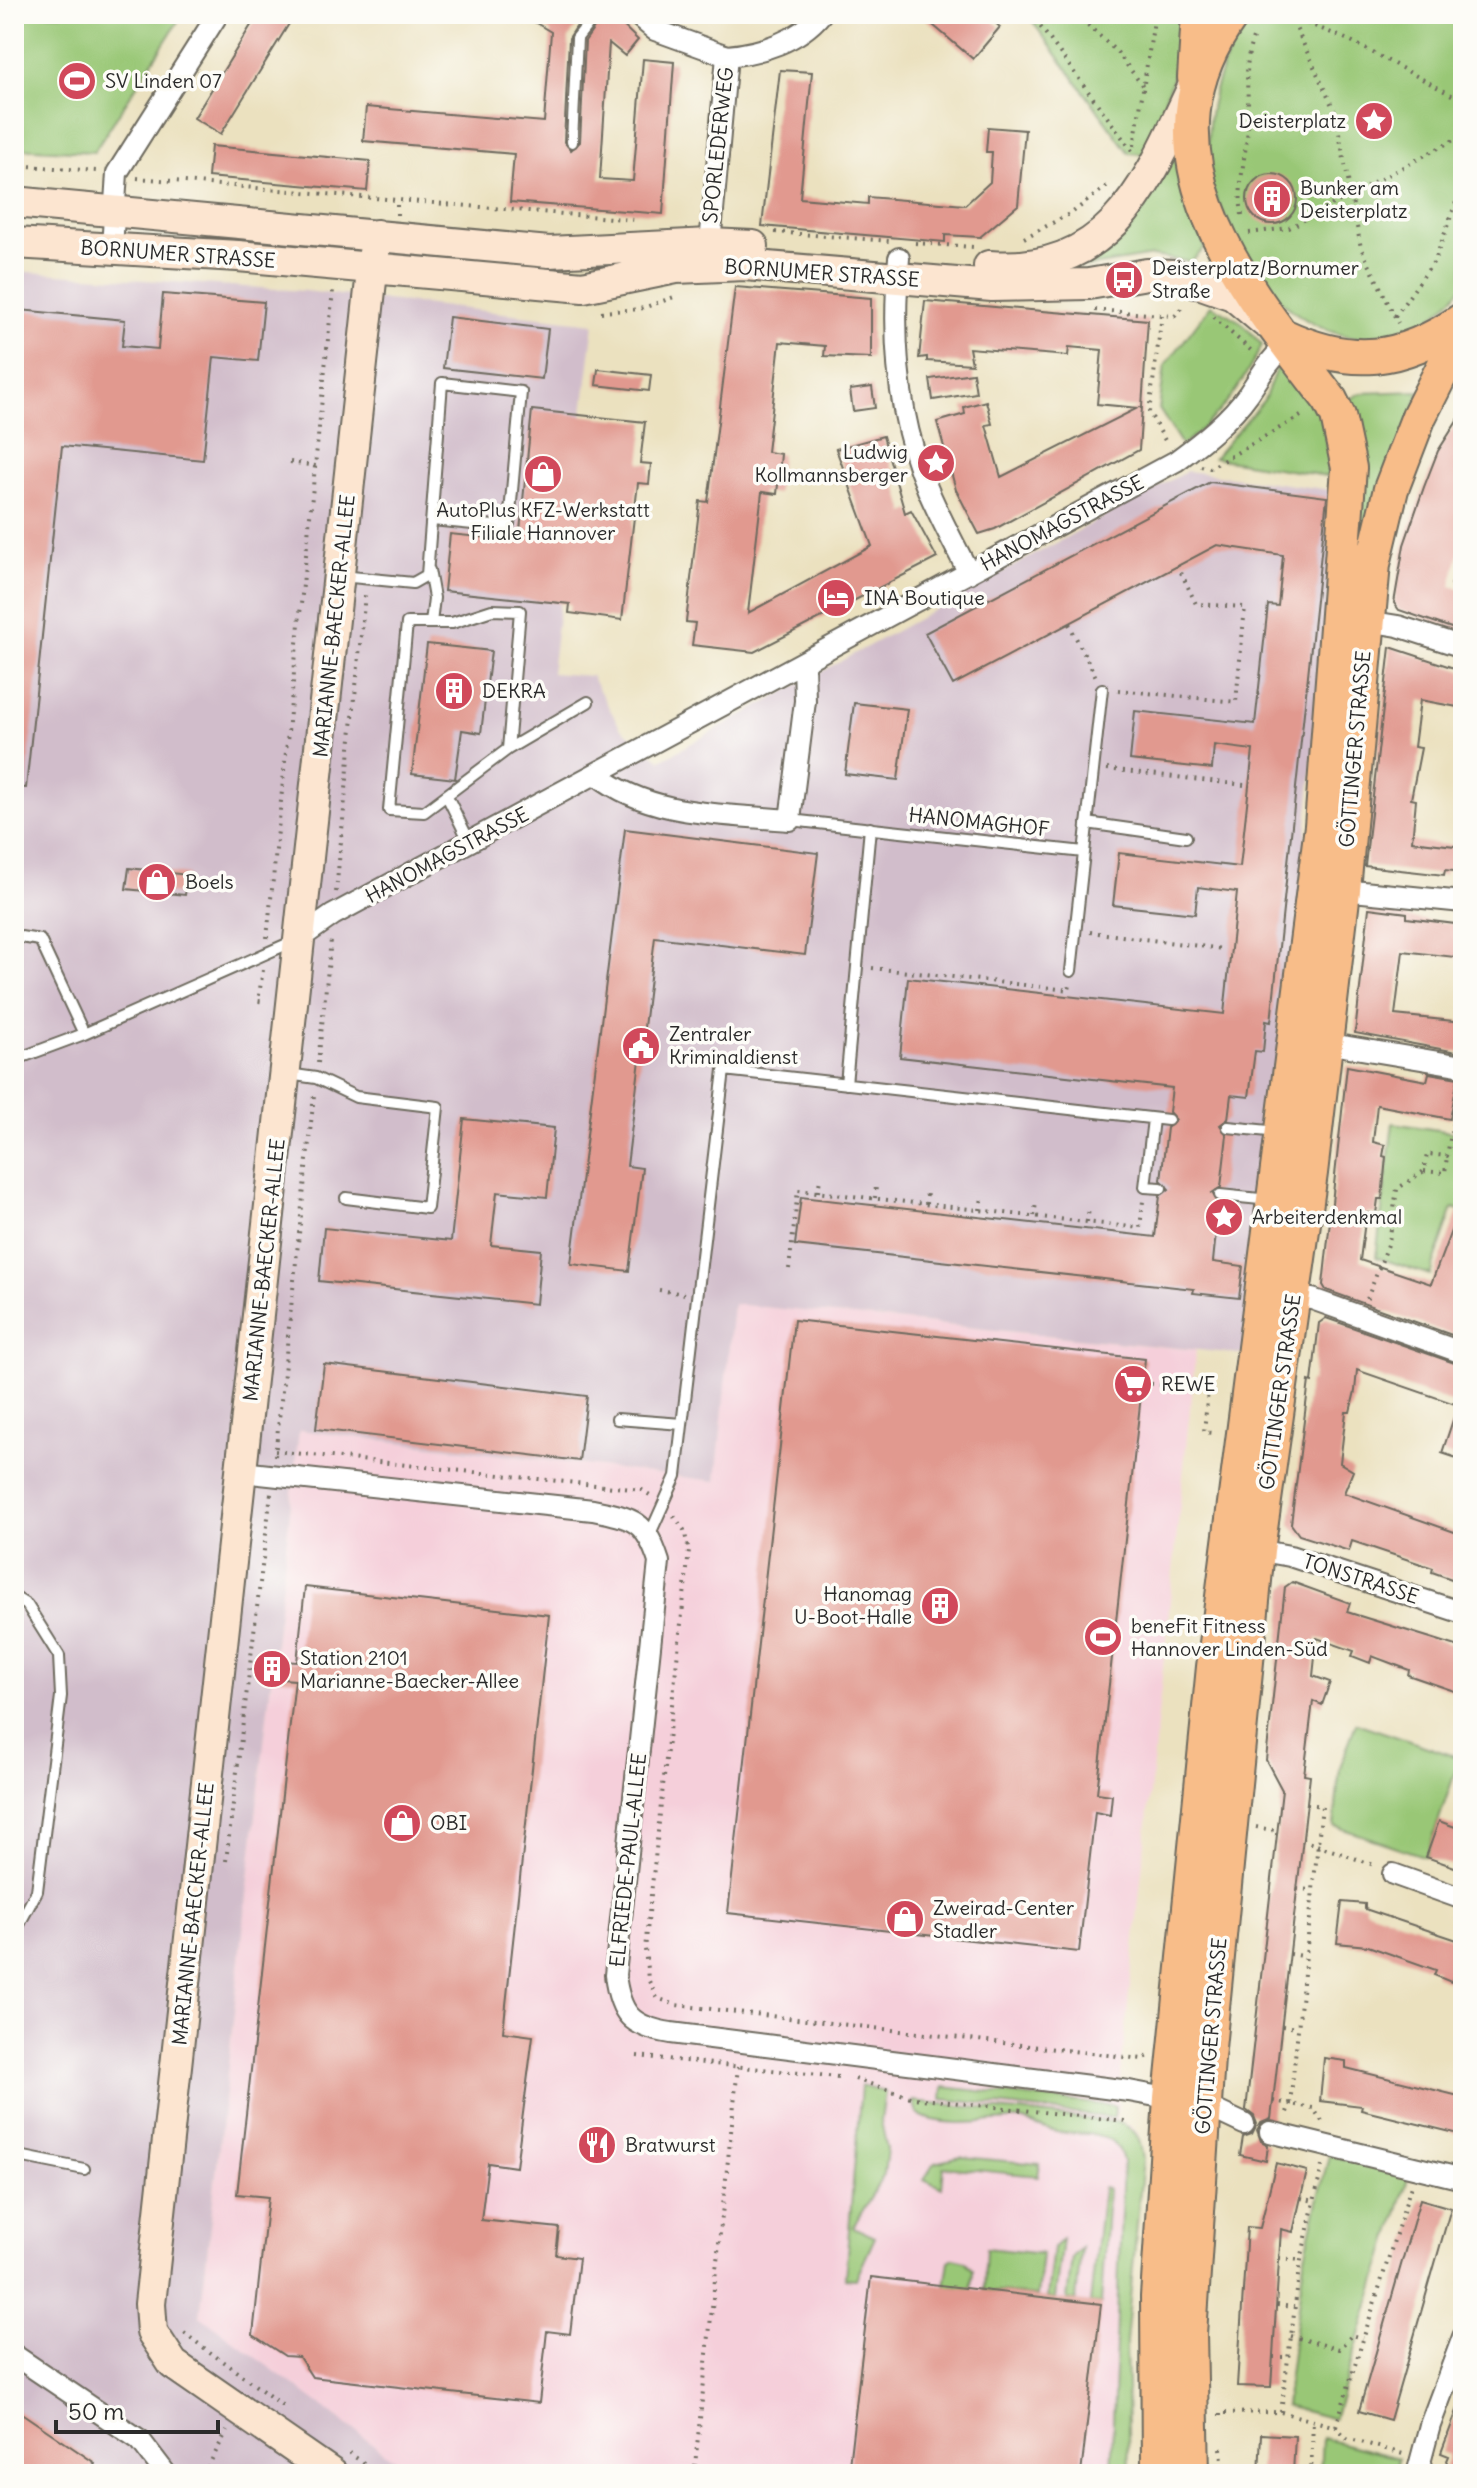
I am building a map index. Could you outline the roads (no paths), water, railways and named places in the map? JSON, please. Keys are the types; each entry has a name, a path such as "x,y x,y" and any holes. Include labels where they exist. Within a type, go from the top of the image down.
{"highway":[{"path":"1197,78 1201,14"}],"main road":[{"path":"1244,21 1197,78 1193,149 1201,197 1222,246 1283,339 1317,351 1369,357 1420,347 1463,320"},
{"name":"BORNUMER STRASSE","path":"14,202 549,252 710,244 902,255 1025,266 1054,260 1100,238 1135,200 1197,78"},
{"name":"MARIANNE-BAECKER-ALLEE","path":"338,2461 237,2408 164,2354 152,2332 150,2304 299,939 353,578 376,235"},
{"name":"BORNUMER STRASSE","path":"14,243 112,247 583,287 708,265 902,255 992,286 1048,286 1124,280 1147,274 1176,275 1233,295 1283,339"},
{"name":"GÖTTINGER STRASSE","path":"1192,2474 1189,2334 1204,2105 1257,1550 1343,890 1373,564 1391,489 1419,416 1463,329"},
{"name":"GÖTTINGER STRASSE","path":"1159,2474 1158,2297 1175,2055 1214,1667 1285,1133 1322,826 1346,526 1349,468 1338,416 1330,400 1283,339"}],"street":[{"path":"112,247 117,173 218,14"},
{"path":"636,14 655,30 727,56"},
{"name":"SPORLEDERWEG","path":"710,244 727,56 746,55 797,37 821,14"},
{"path":"902,255 897,351 903,408 926,488 969,573"},
{"name":"HANOMAGSTRASSE","path":"299,939 333,915 1176,461 1211,436 1248,394 1283,339"},
{"path":"1367,621 1398,626 1463,647"},
{"path":"596,774 619,793 663,808 790,820 805,701 804,662"},
{"path":"1343,890 1463,902"},
{"path":"1325,1043 1463,1068"},
{"path":"1292,1298 1312,1299 1463,1353"},
{"path":"242,1472 593,1510 629,1517 650,1534"},
{"name":"ELFRIEDE-PAUL-ALLEE","path":"650,1534 659,1562 615,1975 618,1999 628,2016 651,2030 1171,2098 1204,2105 1244,2124"},
{"name":"TONSTRASSE","path":"1257,1550 1290,1556 1463,1613"},
{"path":"1393,1874 1463,1899"},
{"path":"1270,2132 1328,2139 1416,2168 1463,2179"},
{"path":"1418,2466 1463,2337"},
{"path":"14,2355 140,2440 166,2474"}],"lane":[{"path":"572,142 577,38 596,14"},
{"path":"431,623 434,598 429,570 432,520 442,383 521,392 509,524 504,527 432,520"},
{"path":"353,578 418,583 429,570"},
{"path":"508,749 520,611 492,610 452,623 407,623 389,810 424,812 508,749 588,702"},
{"path":"1071,971 1102,689"},
{"path":"447,796 470,843"},
{"name":"HANOMAGHOF","path":"790,820 1084,852"},
{"path":"1087,823 1186,837"},
{"path":"846,1084 870,828"},
{"path":"14,936 40,940 84,1034"},
{"path":"14,1060 84,1034 299,939"},
{"path":"650,1534 676,1476 724,1070 1168,1120"},
{"path":"286,1073 316,1078 356,1097 438,1107 427,1208 346,1198"},
{"path":"1153,1119 1145,1187 1161,1188"},
{"path":"1228,1127 1285,1133"},
{"path":"1220,1195 1276,1201"},
{"path":"617,1419 682,1424"},
{"path":"14,1597 27,1605 59,1656 61,1696 37,1891 14,1934"},
{"path":"14,2155 84,2169"}],"place":[{"name":"SV Linden 07","path":"77,81"},
{"name":"Deisterplatz","path":"1374,121"},
{"name":"Bunker am Deisterplatz","path":"1272,199"},
{"name":"Deisterplatz/Bornumer Straße","path":"1124,280"},
{"name":"Ludwig Kollmannsberger","path":"936,463"},
{"name":"AutoPlus KFZ-Werkstatt Filiale Hannover","path":"543,474"},
{"name":"INA Boutique","path":"836,598"},
{"name":"DEKRA","path":"454,691"},
{"name":"Boels","path":"157,882"},
{"name":"Zentraler Kriminaldienst","path":"641,1046"},
{"name":"Arbeiterdenkmal","path":"1224,1217"},
{"name":"REWE","path":"1133,1384"},
{"name":"Hanomag U-Boot-Halle","path":"940,1606"},
{"name":"beneFit Fitness Hannover Linden-Süd","path":"1103,1637"},
{"name":"Station 2101 Marianne-Baecker-Allee","path":"272,1669"},
{"name":"OBI","path":"402,1823"},
{"name":"Zweirad-Center Stadler","path":"905,1919"},
{"name":"Bratwurst","path":"597,2145"}]}
